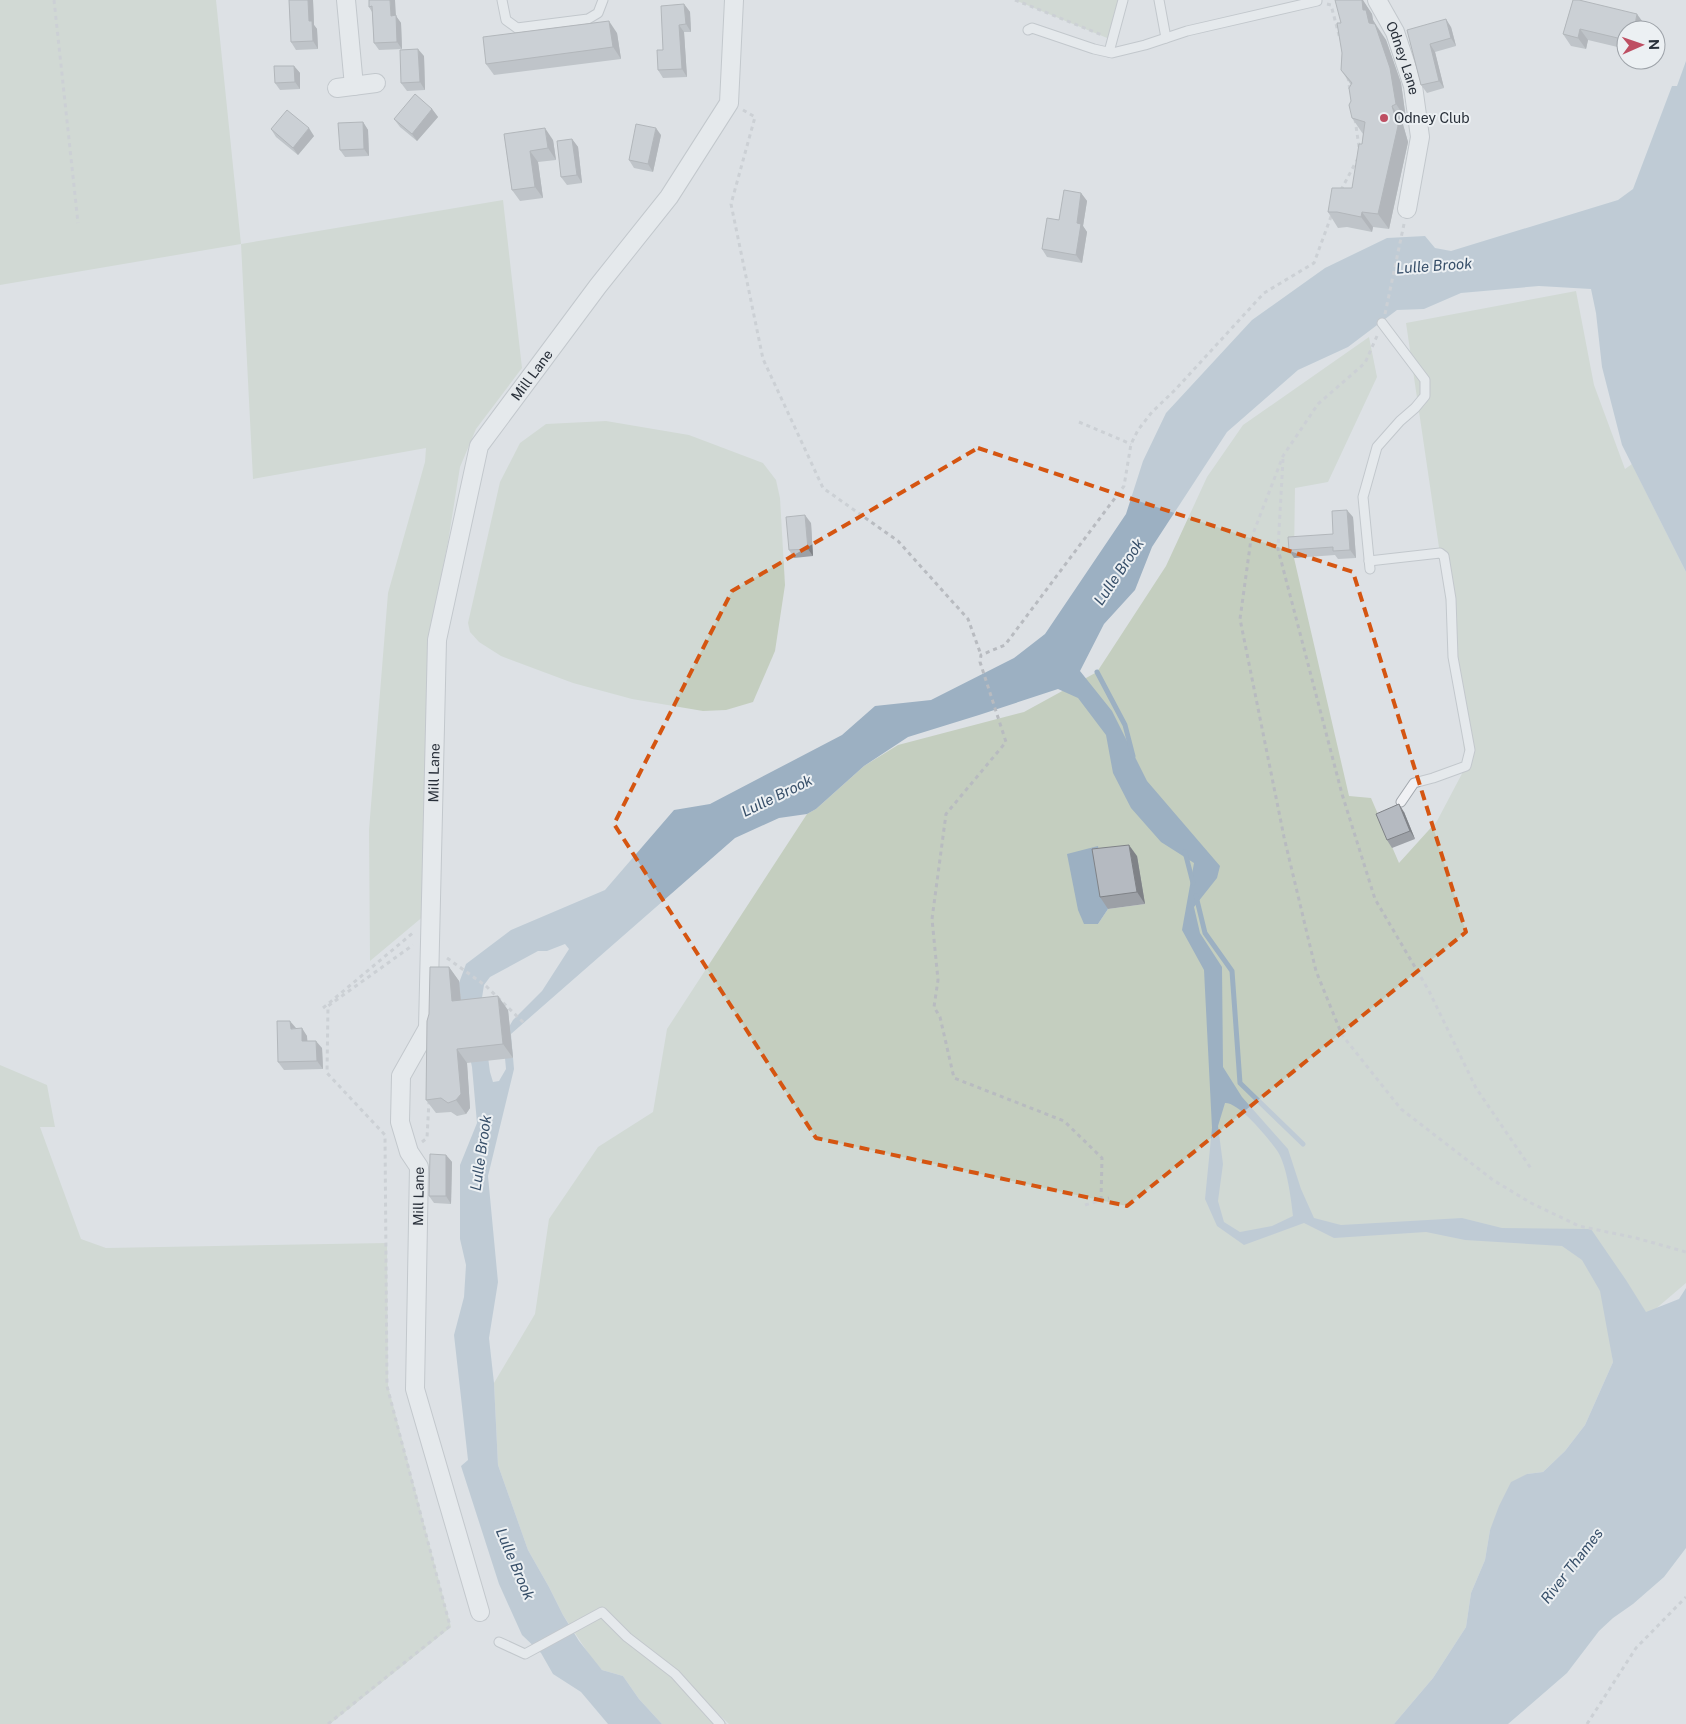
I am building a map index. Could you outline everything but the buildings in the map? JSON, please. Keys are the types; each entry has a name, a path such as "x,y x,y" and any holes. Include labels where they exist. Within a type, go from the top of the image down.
{"street":[{"path":"346,0 346,87 376,84"},
{"name":"Mill Lane","path":"480,1612 415,1389 419,1167 409,1152 400,1122 401,1076 428,1028 437,640 479,446 592,293 669,197 729,103 734,0"},
{"name":"Odney Lane","path":"1377,0 1394,32 1413,86 1420,137 1407,209"}],"lane":[{"path":"502,0 506,20 517,28 588,19 598,13 603,0"},
{"path":"1109,52 1124,0"},
{"path":"1160,0 1166,38"},
{"path":"1028,30 1032,28 1094,49 1109,52 1136,47 1187,31 1317,1"},
{"path":"1382,323 1425,380 1425,396 1416,408 1400,421 1377,447 1363,497 1369,565 1440,553 1444,556 1451,599 1453,657 1470,750 1466,766 1414,783 1400,802"},
{"path":"499,1642 525,1654 602,1612 627,1637 675,1674 720,1724"}],"path":[{"path":"54,0 78,223"},
{"path":"1015,0 1112,40"},
{"path":"1317,1 1331,6 1340,41"},
{"path":"1346,68 1351,97"},
{"path":"729,103 755,117 731,204 763,359 823,488 898,542 968,619 982,655 980,662 983,674 1006,742 946,814 932,919 938,980 934,1007 940,1017 954,1078 1064,1121 1102,1158 1101,1200"},
{"path":"1339,193 1360,155 1354,116"},
{"path":"1407,209 1386,313 1365,363 1318,404 1283,456 1251,539 1240,619 1288,856 1316,970 1342,1035 1401,1109 1493,1180 1531,1203 1579,1226 1636,1238 1686,1252"},
{"path":"982,655 1005,645 1124,486 1131,444 1138,430 1152,412 1175,390 1264,292 1314,263 1333,211"},
{"path":"1080,422 1131,444"},
{"path":"1283,456 1278,548 1342,794 1375,899 1429,991 1476,1088 1532,1170"},
{"path":"322,1008 430,926"},
{"path":"328,1724 450,1626 387,1386 385,1135 327,1074 328,1006 430,926"},
{"path":"458,965 486,986 526,1025"},
{"path":"409,1152 427,1138 430,1094"},
{"path":"1085,1205 1109,1198"},
{"path":"1587,1724 1636,1648 1686,1597"}],"highlighted area":[{"path":"978,448 1353,572 1466,932 1127,1206 816,1138 614,824 732,591"}],"green space":[{"path":"0,0 216,0 241,244 0,285"},
{"path":"1015,0 1123,0 1112,40"},
{"path":"503,200 522,368 476,429 460,467 448,542 430,630 425,915 370,961 369,830 388,593 425,462 426,448 253,479 241,244"},
{"path":"1576,291 1594,385 1625,469 1632,464 1686,572 1686,1283 1611,1347 1613,1362 1585,1425 1565,1451 1543,1472 1527,1474 1490,1530 1485,1560 1471,1593 1466,1627 1433,1678 1394,1724 729,1724 693,1690 727,1724 662,1724 639,1699 623,1676 602,1670 592,1659 563,1615 528,1550 498,1465 494,1383 535,1314 549,1219 598,1147 653,1112 667,1029 807,814 816,809 864,766 898,745 1024,712 1097,672 1166,566 1207,477 1243,425 1369,337 1377,377 1328,482 1295,488 1294,558 1349,796 1371,798 1399,863 1437,821 1466,766 1441,561 1406,323","holes":["1098,847 1100,860 1145,904 1108,909 1098,924"]},
{"path":"606,421 689,435 763,463 776,480 780,498 785,585 775,651 753,702 726,710 703,711 632,699 573,683 501,656 479,642 470,632 468,623 500,482 520,443 546,424"},
{"path":"0,1065 47,1085 55,1127 40,1127 81,1239 106,1248 387,1243 388,1386 451,1627 330,1724 0,1724"}],"water":[{"path":"1686,61 1686,572 1622,445 1602,367 1596,313 1591,289 1539,286 1461,293 1424,309 1397,310 1348,347 1298,370 1227,432 1152,547 1135,590 1104,624 1080,671 1112,711 1147,781 1220,866 1217,878 1194,907 1200,933 1222,967 1223,1067 1242,1097 1288,1149 1301,1189 1314,1218 1341,1225 1462,1218 1502,1228 1591,1229 1646,1312 1679,1299 1686,1288 1686,1548 1664,1577 1599,1631 1567,1673 1508,1724 1394,1724 1433,1678 1466,1627 1471,1593 1485,1560 1490,1530 1511,1482 1527,1474 1543,1472 1565,1451 1585,1425 1613,1362 1600,1291 1582,1260 1562,1246 1465,1240 1426,1232 1334,1238 1304,1223 1244,1245 1217,1226 1205,1199 1212,1128 1204,970 1182,930 1194,863 1161,842 1131,808 1113,773 1106,735 1078,698 1058,689 908,737 864,766 816,809 807,814 779,818 735,838 511,1034 514,1069 488,1176 498,1282 489,1338 494,1383 498,1465 528,1550 579,1641 602,1670 623,1676 639,1699 662,1724 608,1724 581,1692 553,1674 541,1653 522,1635 499,1584 461,1466 468,1460 454,1335 464,1297 466,1265 460,1239 460,1165 477,1123 472,1067 456,991 466,964 511,930 605,890 674,810 710,804 842,735 875,706 931,700 1014,658 1045,634 1126,514 1143,461 1166,413 1252,320 1325,268 1387,238 1425,236 1435,248 1451,251 1618,200 1633,189 1672,86 1677,86","holes":["565,944 569,949 542,991 513,1020 503,1037 506,1069 499,1081 493,1082 481,1004 484,985 490,977 538,951 547,951","1225,1103 1231,1104 1246,1115 1278,1152 1286,1174 1293,1216 1272,1226 1240,1232 1224,1222 1218,1201 1223,1164 1218,1126"]},
{"path":"1098,846 1108,909 1098,924 1084,924 1078,910 1067,854"}],"waterway":[{"path":"1097,672 1125,725 1133,756"},
{"path":"1185,852 1193,883"},
{"path":"1196,896 1205,933 1232,971 1240,1083 1303,1144"}],"place":[{"name":"Odney Club","path":"1384,118"}],"water label":[{"name":"Lulle Brook","path":"1434,266"},
{"name":"Lulle Brook","path":"1119,572"},
{"name":"Lulle Brook","path":"777,796"},
{"name":"Lulle Brook","path":"481,1153"},
{"name":"Lulle Brook","path":"515,1564"},
{"name":"River Thames","path":"1572,1566"}]}
